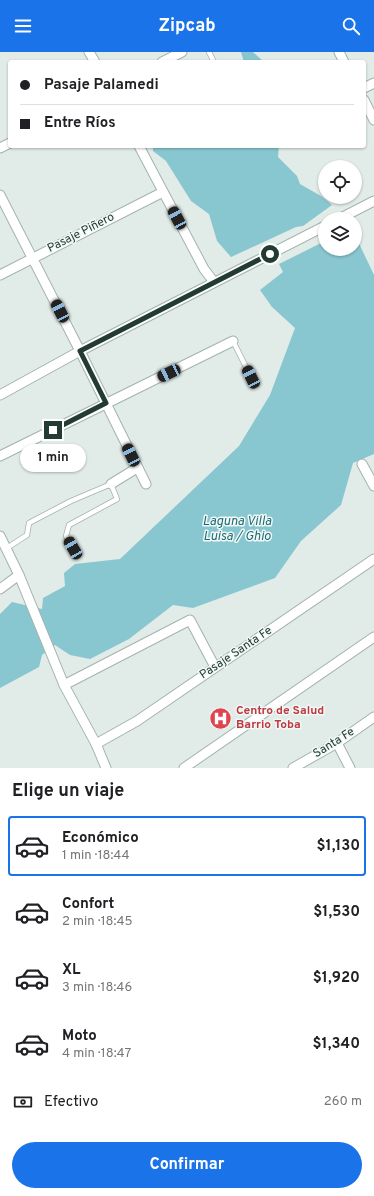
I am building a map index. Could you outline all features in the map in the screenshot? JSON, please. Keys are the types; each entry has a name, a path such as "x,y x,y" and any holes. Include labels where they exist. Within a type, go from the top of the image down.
{"street":[{"path":"166,60 178,53"},
{"path":"366,104 374,120"},
{"path":"140,148 204,269 214,282"},
{"name":"Pasaje Piñero","path":"0,275 163,192"},
{"path":"0,195 146,484"},
{"path":"353,212 374,201"},
{"path":"0,395 80,351 318,230"},
{"path":"0,456 233,341"},
{"path":"362,464 374,486"},
{"path":"111,484 137,468"},
{"path":"0,536 19,575 64,685 96,744 106,768"},
{"name":"Pasaje Santa Fe","path":"96,744 137,721 374,558"},
{"path":"0,589 19,575"},
{"path":"64,685 190,620 215,667"},
{"path":"184,768 374,637"},
{"name":"Santa Fe","path":"293,768 337,743 374,717"},
{"path":"337,743 350,768"}],"lane":[{"path":"233,341 251,377"},
{"path":"7,548 28,535 29,523 71,501 111,484 118,499 69,525 66,536 73,548"}],"water":[{"path":"241,52 253,52 262,60 243,60"},
{"path":"153,148 279,148 278,157 297,176 300,184 318,194 318,204 332,205 322,212 318,212 318,215 303,226 296,227 231,257 217,241 209,214 191,201 166,161 153,151"},
{"name":"Laguna Villa Luisa / Ghio","path":"318,244 318,256 362,256 362,250 374,275 374,454 353,463 341,505 301,541 275,578 193,608 173,605 129,639 90,659 70,655 55,645 42,655 39,667 0,688 0,614 12,602 42,609 43,598 65,586 64,573 75,564 120,559 239,446 270,395 295,328 272,307 260,290 283,272 279,264"}],"place":[{"name":"Centro de Salud Barrio Toba","path":"221,718"}],"route":[{"path":"53,430 106,403 80,351 270,254"}]}
